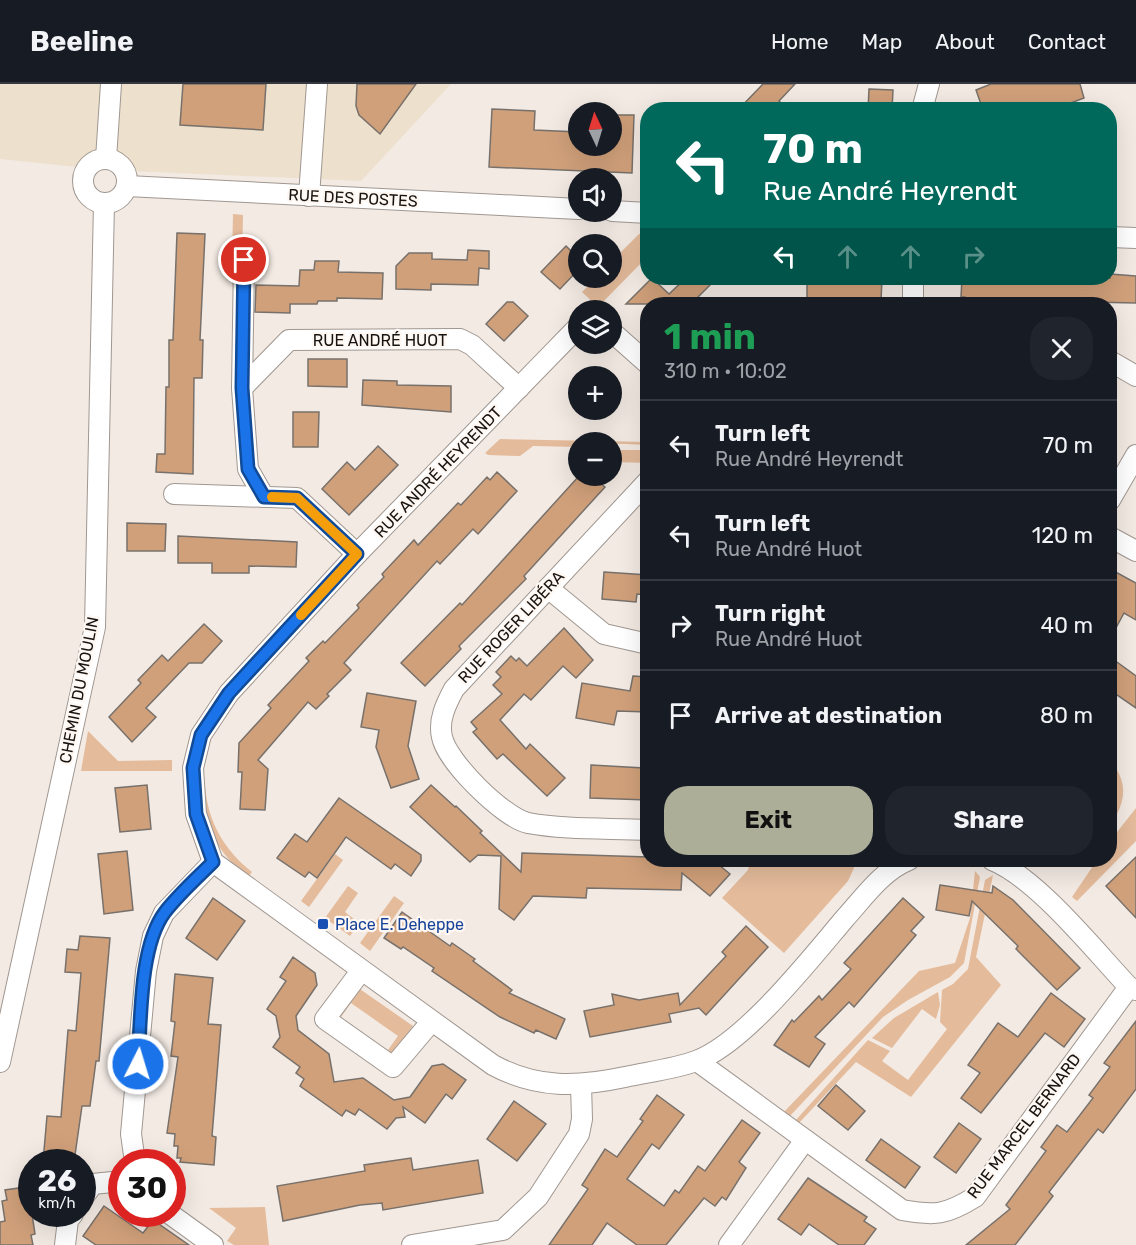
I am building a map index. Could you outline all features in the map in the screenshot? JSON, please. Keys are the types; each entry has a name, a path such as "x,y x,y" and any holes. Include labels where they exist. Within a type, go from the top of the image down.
{"street":[{"path":"106,159 111,84"},
{"path":"309,196 317,84"},
{"path":"924,102 928,84"},
{"path":"106,159 120,165 128,178 127,186 121,197 104,203 92,199 83,182 87,168 92,163 106,159"},
{"name":"RUE DES POSTES","path":"127,186 568,208"},
{"name":"CHEMIN DU MOULIN","path":"0,1062 95,627 104,203"},
{"path":"622,212 640,213"},
{"path":"1117,237 1136,238"},
{"path":"244,260 242,388 248,469 264,497"},
{"name":"RUE ANDRÉ HEYRENDT","path":"213,862 196,814 193,768 201,735 229,693 357,554 568,337"},
{"name":"RUE ANDRÉ HUOT","path":"242,388 289,340 460,339 472,345 519,388"},
{"path":"622,341 640,357"},
{"path":"1117,365 1136,376"},
{"path":"1117,488 1136,455"},
{"name":"RUE ROGER LIBÉRA","path":"640,490 454,689 442,713 441,737 451,758 458,766 504,811 526,823 640,830"},
{"path":"174,494 297,498 357,554"},
{"path":"1117,540 1136,550"},
{"path":"548,588 604,634 640,642"},
{"path":"133,1149 131,1134 146,971 153,936 164,913 213,862 431,1022 507,1073 556,1085 581,1085 697,1061 730,1041 772,1002 875,884 895,867"},
{"path":"1005,867 1040,894 1133,988"},
{"path":"361,971 325,1019 393,1067 431,1022"},
{"name":"RUE MARCEL BERNARD","path":"697,1061 902,1210 930,1215 954,1210 975,1197 1133,988"},
{"path":"412,1245 503,1230 538,1197 579,1134 582,1119 581,1085"},
{"path":"729,1245 805,1140"},
{"path":"186,1226 212,1245"},
{"path":"65,1245 67,1227"}],"shaded area":[{"path":"0,84 451,84 361,181 107,170 0,159"},
{"path":"233,214 243,215 242,260 232,260"},
{"path":"639,234 640,234 640,264 622,283 622,251"},
{"path":"586,288 617,288 605,300 591,300 582,292"},
{"path":"500,439 568,440 568,447 533,446 520,456 485,453"},
{"path":"622,441 640,442 640,445 622,444"},
{"path":"622,450 640,450 640,463 622,462"},
{"path":"88,731 118,761 172,760 172,771 81,771"},
{"path":"1117,770 1123,785 1117,813"},
{"path":"205,786 210,812 219,834 233,854 252,872 248,877 228,858 214,837 200,787"},
{"path":"1136,808 1136,841 1117,860 1117,832"},
{"path":"335,854 343,860 309,907 301,901"},
{"path":"749,867 854,868 848,881 784,953 722,898"},
{"path":"1092,867 1110,867 1077,901 1072,897"},
{"path":"975,871 980,877 964,963 950,977 883,1017 789,1117 783,1113 919,971 955,963 970,918"},
{"path":"993,875 976,957 1001,985 911,1097 856,1062 799,1123 795,1121 868,1040 890,1051 882,1061 908,1080 947,1029 940,1022 942,990 953,984 968,969 985,880"},
{"path":"348,886 358,893 345,912 359,923 350,936 325,918"},
{"path":"394,896 404,903 370,951 360,943"},
{"path":"354,985 413,1026 393,1054 388,1050 398,1036 351,1003 341,1017 335,1013"},
{"path":"938,992 940,1005 936,1019 922,1009 892,1048 872,1038 894,1018"},
{"path":"265,1207 269,1245 234,1245 227,1241 236,1228 209,1208"}],"building":[{"path":"183,84 266,84 263,130 180,125"},
{"path":"357,84 416,84 380,134 359,115 356,106"},
{"path":"763,84 795,84 780,102 746,102"},
{"path":"991,84 1080,84 1084,98 1073,102 980,102 976,90"},
{"path":"869,89 893,90 892,102 868,102"},
{"path":"492,109 535,111 534,130 568,132 568,156 622,156 622,115 634,115 632,173 622,173 622,168 568,168 568,170 489,167"},
{"path":"177,233 205,234 200,340 203,340 202,378 194,378 193,474 156,472 157,454 165,454 166,387 169,387 169,340 173,340"},
{"path":"566,246 568,248 568,281 560,289 541,272"},
{"path":"468,250 489,251 489,269 479,268 478,285 431,284 431,290 396,289 396,266 409,253 432,253 432,259 467,260"},
{"path":"315,261 339,261 338,272 383,273 382,299 337,298 337,301 318,301 317,304 290,304 290,313 255,312 256,285 299,286 300,270 314,270"},
{"path":"1117,275 1136,276 1136,303 1117,303 1117,297 961,297 962,285 1117,285"},
{"path":"645,285 659,285 669,294 679,285 710,285 698,297 640,297 640,304 626,304"},
{"path":"807,285 882,285 881,297 807,297"},
{"path":"507,302 513,302 528,316 504,341 486,324"},
{"path":"308,359 347,359 347,387 308,386"},
{"path":"363,380 397,381 397,385 451,386 451,412 362,405"},
{"path":"293,412 319,412 318,447 293,447"},
{"path":"378,446 398,465 349,515 322,489 347,462 355,470"},
{"path":"497,472 517,491 478,534 473,529 440,564 437,561 344,663 351,670 327,694 329,696 316,709 308,702 258,760 268,769 265,810 240,809 242,772 238,772 239,743 271,708 268,705 309,661 306,658 323,641 325,643 359,608 357,605 384,577 382,574 414,540 418,545 458,503 461,505 487,477 490,480"},
{"path":"570,486 605,487 524,576 526,579 459,646 461,649 425,686 401,663 460,603 462,605"},
{"path":"127,523 166,524 165,551 127,551"},
{"path":"178,536 297,542 296,567 249,566 249,573 212,573 212,563 178,563"},
{"path":"604,572 640,574 640,594 637,594 636,602 602,599"},
{"path":"1117,573 1136,583 1136,620 1124,613 1117,626"},
{"path":"204,624 222,641 202,663 189,663 146,708 156,717 132,742 109,717 141,683 138,680 162,655 168,661"},
{"path":"564,628 593,660 576,678 563,666 531,700 524,694 500,720 526,749 530,744 565,778 547,796 503,754 497,759 473,732 477,729 471,722 502,694 493,685 501,677 496,672 511,656 516,661 519,658 527,666"},
{"path":"1117,662 1136,676 1136,708 1117,695"},
{"path":"633,676 640,676 640,712 617,711 614,725 576,718 582,683 630,691"},
{"path":"367,693 416,701 408,746 419,779 391,788 376,747 379,730 361,727"},
{"path":"591,765 640,768 640,800 590,798"},
{"path":"147,785 151,829 120,832 115,788"},
{"path":"431,785 482,831 480,833 521,872 522,853 640,857 640,867 722,867 730,874 710,896 682,873 681,890 587,888 586,898 533,896 514,920 499,909 501,856 478,855 470,862 410,807"},
{"path":"339,798 421,855 421,861 411,876 395,864 391,869 346,837 317,878 309,872 305,877 277,858 295,834 307,842"},
{"path":"127,851 133,910 104,914 98,854"},
{"path":"1136,857 1136,918 1106,886"},
{"path":"940,885 992,893 993,886 1013,900 1080,968 1057,990 1016,949 1018,946 972,901 969,916 936,910"},
{"path":"213,898 245,921 217,960 186,938"},
{"path":"903,898 924,917 911,931 916,935 854,1007 849,1002 815,1037 825,1044 809,1067 774,1045 792,1020 794,1022 819,996 822,1000 851,969 844,963"},
{"path":"402,912 450,946 452,943 475,959 473,961 512,990 509,993 565,1019 556,1039 536,1030 534,1033 500,1017 432,971 434,968 403,947 401,949 384,938"},
{"path":"746,926 768,947 706,1015 699,1008 669,1014 671,1022 590,1037 584,1011 614,1005 612,994 639,1000 678,993 680,1005 726,956 722,952"},
{"path":"80,936 110,938 99,1061 96,1061 90,1106 82,1106 76,1149 44,1149 47,1116 61,1117 68,1030 76,1031 81,973 65,972 67,949 78,950"},
{"path":"293,957 315,973 317,985 296,1016 298,1030 329,1054 334,1082 363,1078 394,1100 410,1097 432,1066 443,1064 466,1080 452,1099 446,1094 425,1123 403,1107 405,1117 396,1118 387,1129 359,1109 355,1115 346,1110 342,1116 300,1086 304,1079 296,1073 300,1067 273,1047 280,1037 276,1016 267,1009 286,981 280,977"},
{"path":"175,974 213,978 208,1024 221,1025 212,1136 216,1137 214,1165 186,1163 186,1149 178,1149 178,1146 174,1146 175,1134 167,1133 178,1057 171,1056 175,1022 171,1021"},
{"path":"1051,993 1085,1019 1064,1047 1045,1033 981,1113 961,1098 980,1073 968,1065 998,1023 1018,1037"},
{"path":"1136,1021 1136,1089 1103,1133 1098,1129 1049,1192 1053,1196 1015,1245 966,1245 1010,1209 1006,1205 1046,1151 1041,1147 1057,1125 1067,1132 1093,1098 1089,1095 1110,1067 1104,1063"},
{"path":"836,1085 865,1111 848,1130 818,1106"},
{"path":"657,1095 684,1115 659,1149 652,1144 627,1179 664,1206 675,1190 679,1193 698,1166 705,1171 742,1120 760,1133 739,1162 746,1168 726,1200 722,1197 715,1206 704,1198 666,1245 637,1245 607,1223 592,1245 549,1245 588,1189 582,1185 605,1149 617,1157 643,1121 640,1119"},
{"path":"514,1101 546,1124 517,1161 487,1139"},
{"path":"959,1123 981,1139 956,1173 934,1157"},
{"path":"881,1139 920,1167 905,1188 866,1160"},
{"path":"411,1158 413,1170 478,1160 483,1193 383,1210 382,1203 360,1205 283,1221 277,1186 365,1171 364,1165"},
{"path":"808,1178 867,1217 864,1221 876,1229 864,1245 839,1245 809,1224 801,1235 778,1219"},
{"path":"18,1188 18,1227 34,1227 35,1234 31,1235 33,1245 0,1245 0,1222 5,1221 2,1201 7,1200 5,1190"},
{"path":"104,1206 108,1209 108,1227 134,1227 143,1233 148,1227 163,1227 189,1245 96,1245 83,1236 89,1227 96,1227 96,1217"}],"slow traffic":[{"path":"272,497 297,498 357,554 301,615"}],"place":[{"name":"Place E. Deheppe","path":"323,924"}],"route":[{"path":"138,1064 146,971 153,936 164,913 213,862 196,814 193,768 201,735 229,693 357,554 297,498 264,497 248,469 242,388 244,260"}]}
